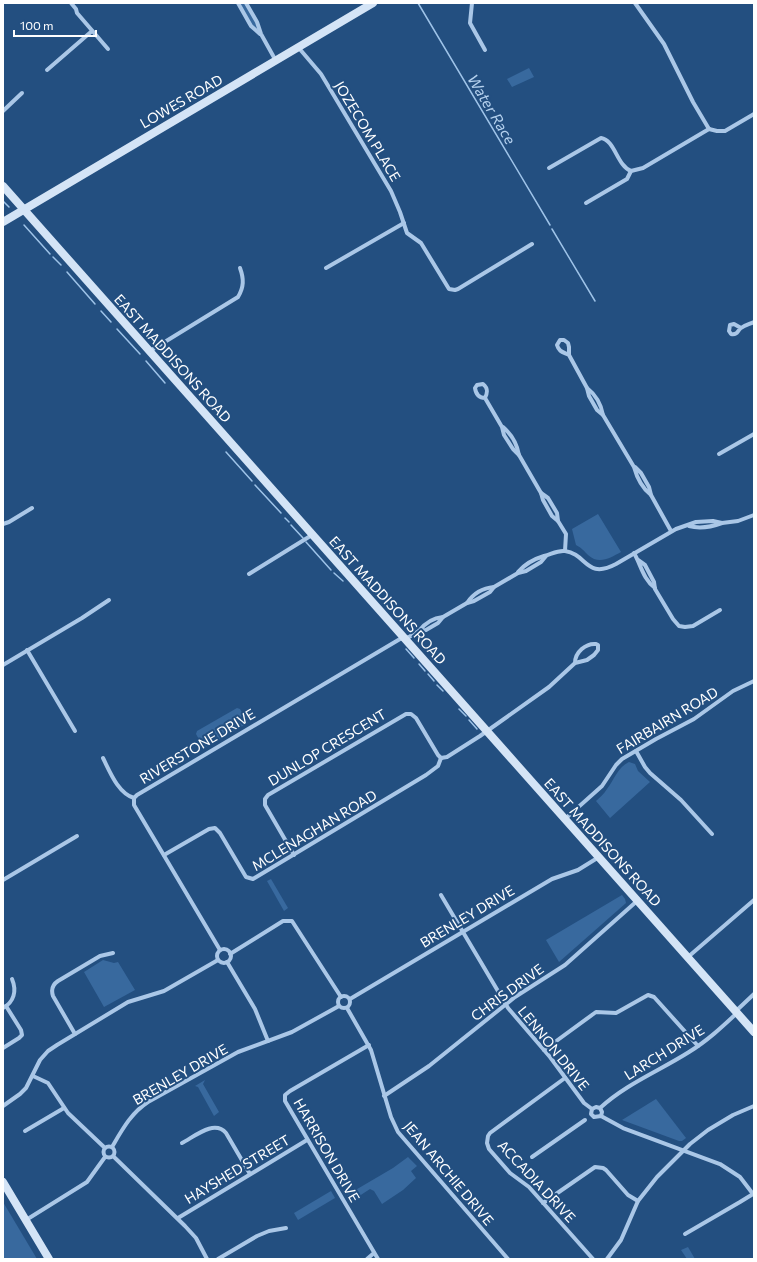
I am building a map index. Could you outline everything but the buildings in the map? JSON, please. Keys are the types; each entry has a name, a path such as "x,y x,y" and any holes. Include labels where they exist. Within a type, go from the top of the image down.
{"street":[{"path":"71,3 76,9 76,13 108,49"},
{"path":"238,3 251,26 261,34"},
{"path":"246,3 276,61"},
{"name":"LOWES ROAD","path":"3,222 373,3"},
{"path":"472,3 470,23 485,50"},
{"path":"635,3 664,44 693,102 709,129"},
{"path":"47,70 92,31"},
{"name":"JOZECOM PLACE","path":"298,47 321,74 391,191 407,233 421,243 447,287 452,290 458,289 532,244"},
{"path":"3,111 22,93"},
{"path":"549,168 601,138 608,141 624,167 631,171 644,168 709,129 725,131 754,114"},
{"path":"586,203 627,179 631,171"},
{"name":"EAST MADDISONS ROAD","path":"3,186 754,1032"},
{"path":"326,268 404,223"},
{"path":"150,351 238,297 242,290 243,279 240,268"},
{"path":"740,328 754,322"},
{"path":"569,355 587,388 589,396 598,410 604,415 634,467 636,476 645,490 651,495 672,531"},
{"path":"486,398 502,427 509,432 518,447 519,455 542,493 543,500 552,516 558,521 566,534 565,551 574,554 589,566 601,569 612,566 672,531 688,526 697,528 714,526 722,523 738,521 754,515"},
{"path":"719,454 754,434"},
{"path":"3,524 32,508"},
{"path":"248,574 312,534"},
{"name":"RIVERSTONE DRIVE","path":"220,950 134,805 134,798 140,793 400,639 419,631 426,630 438,623 443,617 490,592 494,586 541,562 546,556 555,552 565,551"},
{"path":"634,553 648,571 654,582 655,588 675,622 682,627 688,628 693,626 720,610"},
{"path":"3,665 109,600"},
{"path":"592,643 598,645 598,650 591,658 575,663 575,656 581,650 592,643"},
{"path":"27,650 75,731"},
{"name":"MCLENAGHAN ROAD","path":"164,855 213,827 220,833 245,874 250,879 256,878 426,776 438,766 441,758 447,757 488,731 552,684 575,663"},
{"name":"FAIRBAIRN ROAD","path":"565,819 602,786 619,762 694,719 733,691 754,681"},
{"name":"DUNLOP CRESCENT","path":"294,855 264,804 268,795 406,714 411,714 416,718 441,758"},
{"path":"636,751 650,773 681,800 712,834"},
{"path":"103,758 118,785 126,794 134,798"},
{"path":"3,880 77,836"},
{"name":"BRENLEY DRIVE","path":"350,999 552,879 578,870 599,857"},
{"name":"LENNON DRIVE","path":"441,895 508,1008 544,1050 584,1103 592,1109"},
{"name":"CHRIS DRIVE","path":"384,1096 429,1066 529,987 565,965 638,900"},
{"path":"688,957 754,900"},
{"path":"230,954 283,921 292,921 341,997"},
{"path":"218,960 220,950 226,950 230,954"},
{"path":"75,1034 53,996 53,985 100,956 113,953"},
{"path":"227,962 230,959 230,954"},
{"path":"218,960 223,963 227,962"},
{"path":"3,1106 26,1088 43,1056 57,1044 128,1002 164,991 218,960"},
{"path":"227,962 255,1009 268,1041"},
{"path":"3,1048 22,1035 21,1030 5,1007 13,998 14,987 12,979"},
{"name":"LARCH DRIVE","path":"600,1108 611,1098 640,1079 707,1040 754,994"},
{"path":"544,1050 596,1012 616,1013 648,995 654,997 698,1046"},
{"path":"345,996 350,999 350,1003 347,1008 343,1009 339,1006 338,1002 341,997 345,996"},
{"name":"BRENLEY DRIVE","path":"112,1147 131,1116 142,1106 238,1052 299,1029 339,1006"},
{"name":"JEAN ARCHIE DRIVE","path":"347,1008 369,1044 394,1125 403,1138 508,1259"},
{"name":"HARRISON DRIVE","path":"369,1044 290,1091 285,1096 286,1103 307,1140 378,1259"},
{"path":"33,1076 48,1083 64,1108 105,1148"},
{"name":"ACCADIA DRIVE","path":"566,1078 488,1136 487,1143 489,1149 510,1172 529,1187 593,1259"},
{"path":"608,1259 621,1240 638,1201 657,1177 698,1138 714,1126 733,1115 754,1106"},
{"name":"LENNON DRIVE","path":"592,1109 596,1107 600,1108"},
{"path":"25,1131 64,1108"},
{"path":"600,1108 602,1112 600,1116"},
{"name":"LENNON DRIVE","path":"592,1109 592,1116 596,1118 600,1116 623,1128 720,1164 740,1176 753,1193"},
{"path":"532,1157 585,1120"},
{"path":"182,1143 212,1127 221,1128 226,1132 250,1174"},
{"name":"HAYSHED STREET","path":"178,1218 307,1140"},
{"path":"105,1148 108,1146 112,1147 114,1151 113,1156"},
{"path":"26,1220 87,1182 105,1156 103,1152 105,1148"},
{"path":"105,1156 108,1158 113,1156"},
{"path":"113,1156 178,1218 196,1238 207,1259"},
{"path":"543,1203 595,1167 606,1170 628,1196 638,1201"},
{"path":"3,1182 49,1259"},
{"path":"685,1234 753,1193"},
{"path":"218,1259 251,1239 269,1231 286,1228"},
{"path":"367,1259 374,1253"}],"shaded area":[{"path":"238,3 246,3 261,34 251,27"},
{"path":"529,68 534,77 512,87 507,79"},
{"path":"598,514 621,552 604,560 596,560 592,558 576,545 572,529"},
{"path":"237,708 240,709 248,723 204,748 196,734 197,731"},
{"path":"629,762 635,764 638,771 650,782 610,818 596,801 606,791 619,770"},
{"path":"271,879 288,908 284,911 267,881"},
{"path":"622,895 626,903 559,962 546,940"},
{"path":"103,960 114,963 118,962 135,990 104,1007 84,972"},
{"path":"205,1080 203,1084 219,1112 214,1116 198,1087 195,1086"},
{"path":"656,1099 686,1138 682,1141 622,1120"},
{"path":"408,1157 417,1166 411,1171 416,1178 403,1190 382,1204 374,1191 370,1189 350,1202 347,1195 393,1168"},
{"path":"331,1191 335,1198 298,1220 294,1213"},
{"path":"3,1202 37,1259 3,1259"},
{"path":"688,1247 695,1259 687,1259 681,1250"}],"waterway":[{"name":"Water Race","path":"418,3 550,225"},
{"name":"Water Race","path":"3,201 9,207"},
{"name":"Water Race","path":"24,225 50,254"},
{"name":"Water Race","path":"552,229 595,301"},
{"name":"Water Race","path":"53,257 61,265"},
{"name":"Water Race","path":"67,272 95,304"},
{"name":"Water Race","path":"101,311 111,322"},
{"name":"Water Race","path":"117,329 140,354"},
{"name":"Water Race","path":"146,361 165,383"},
{"name":"Water Race","path":"226,452 252,481"},
{"name":"Water Race","path":"255,485 281,513"},
{"name":"Water Race","path":"285,518 289,522"},
{"name":"Water Race","path":"291,525 303,538"},
{"name":"Water Race","path":"306,542 331,570"},
{"name":"Water Race","path":"334,573 343,581"},
{"name":"Water Race","path":"406,649 414,658"},
{"name":"Water Race","path":"419,664 425,671"},
{"name":"Water Race","path":"428,674 434,681"},
{"name":"Water Race","path":"437,685 443,691"},
{"name":"Water Race","path":"459,709 466,716"},
{"name":"Water Race","path":"469,720 477,729"}]}
